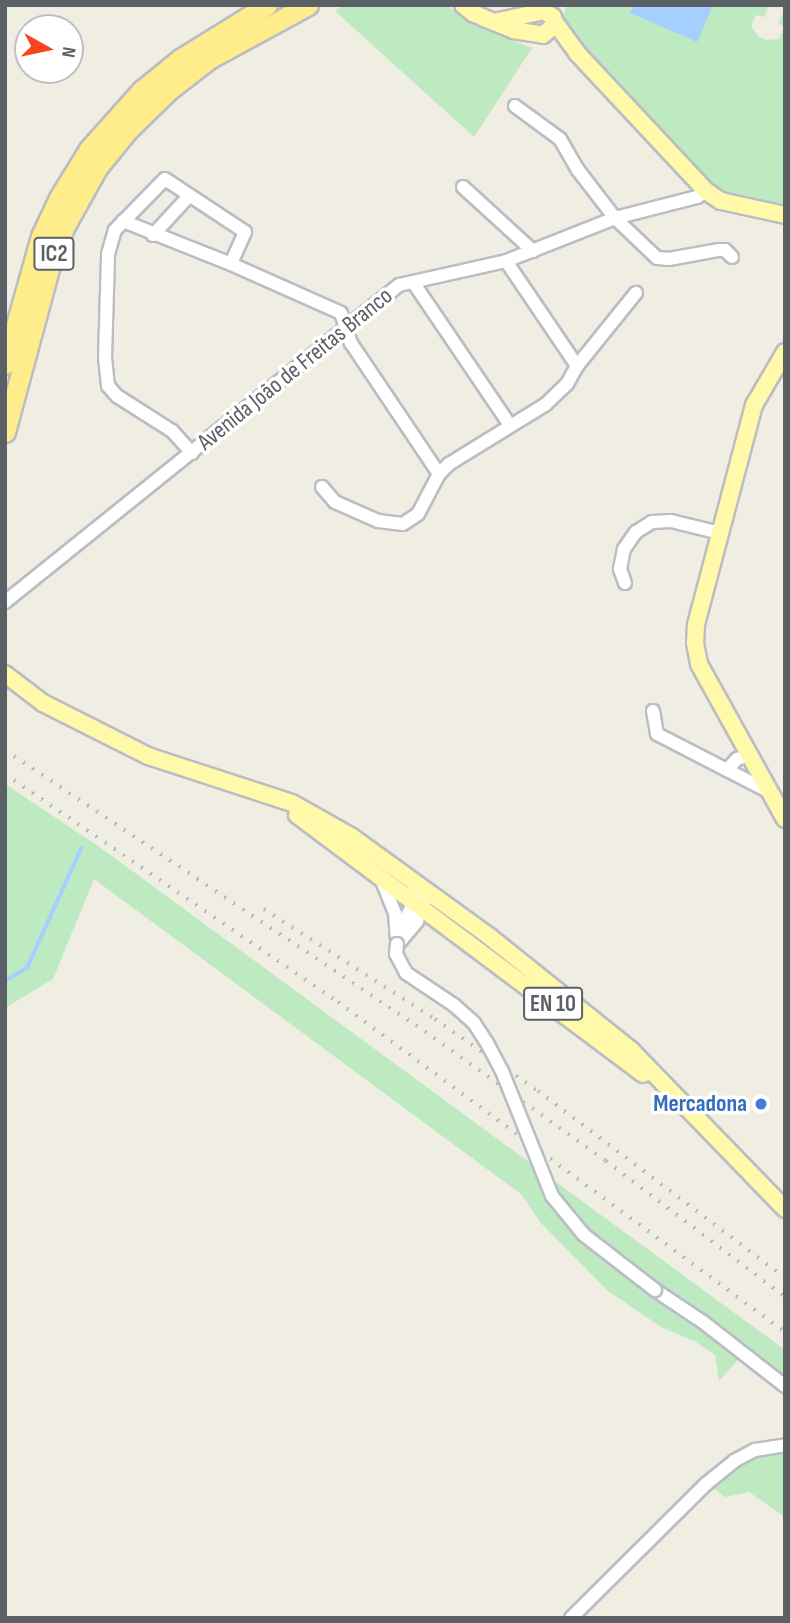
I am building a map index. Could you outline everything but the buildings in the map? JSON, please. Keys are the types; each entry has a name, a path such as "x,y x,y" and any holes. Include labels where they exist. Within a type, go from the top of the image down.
{"highway":[{"name":"IC2","path":"5,432 39,296 66,224 120,125 142,90 180,59 267,5"},
{"name":"IC2","path":"5,364 41,236 59,198 89,149 209,59 308,5"}],"main road":[{"path":"464,6 513,30 539,34 577,53"},
{"path":"494,22 546,11"},
{"path":"539,34 550,32 546,11"},
{"path":"539,34 530,23 546,11"},
{"path":"546,11 577,53 706,191 721,201 785,215"},
{"path":"785,352 754,405 696,625 695,643 699,664 785,819"},
{"name":"EN 10","path":"5,674 43,704 148,756 255,791 321,817 448,906 622,1042 785,1209"},
{"name":"EN 10","path":"255,791 315,827 371,868 684,1106"}],"street":[{"path":"514,106 560,139 578,170 615,218 657,258 669,260 719,250 725,250 732,257"},
{"path":"192,453 172,431 117,396 108,386 105,358 108,254 115,230 165,179 244,232 232,264"},
{"path":"463,187 533,251"},
{"name":"Avenida João de Freitas Branco","path":"5,602 399,285 506,261 615,218 696,197 706,191"},
{"path":"153,235 190,196"},
{"path":"123,221 232,264 341,313 351,343 439,474"},
{"path":"506,261 577,366"},
{"path":"413,282 510,425"},
{"path":"322,487 335,502 358,515 403,524 418,514 439,474 449,464 547,404 567,384 577,366 636,293"},
{"path":"625,583 620,569 624,549 636,532 652,522 671,521 720,533"},
{"path":"653,711 657,734 770,792"},
{"path":"727,770 737,759 754,761 750,777 743,779"},
{"path":"371,868 391,897 402,935"},
{"path":"407,876 415,886 419,905"},
{"path":"448,906 429,902 410,910 396,954 406,973 474,1023 487,1043 502,1071 552,1196 584,1235 655,1290 703,1322 783,1386"},
{"path":"402,935 430,922 449,927"},
{"path":"572,1618 706,1484 734,1461 755,1450 782,1442"}],"green space":[{"path":"343,5 446,5 477,27 532,48 474,137 335,11"},
{"path":"567,5 769,5 764,17 756,15 751,26 758,36 767,40 779,39 784,27 778,23 785,9 785,205 729,194 717,187 564,25 562,17"},
{"path":"5,784 101,848 785,1350 785,1376 749,1347 719,1381 715,1355 696,1342 661,1327 608,1291 541,1223 521,1194 94,879 53,979 5,1008"},
{"path":"774,1448 785,1448 785,1517 749,1492 725,1497 714,1489 717,1481 745,1460"}],"water":[{"path":"634,5 713,5 697,42 630,13"}],"waterway":[{"path":"5,981 27,968 81,849"}],"railway":[{"path":"5,750 416,1025 606,1161 785,1297"},
{"path":"5,774 338,1002 785,1332"},
{"path":"264,909 435,1019 538,1091 785,1278"}],"place":[{"name":"Mercadona","path":"761,1104"}]}
